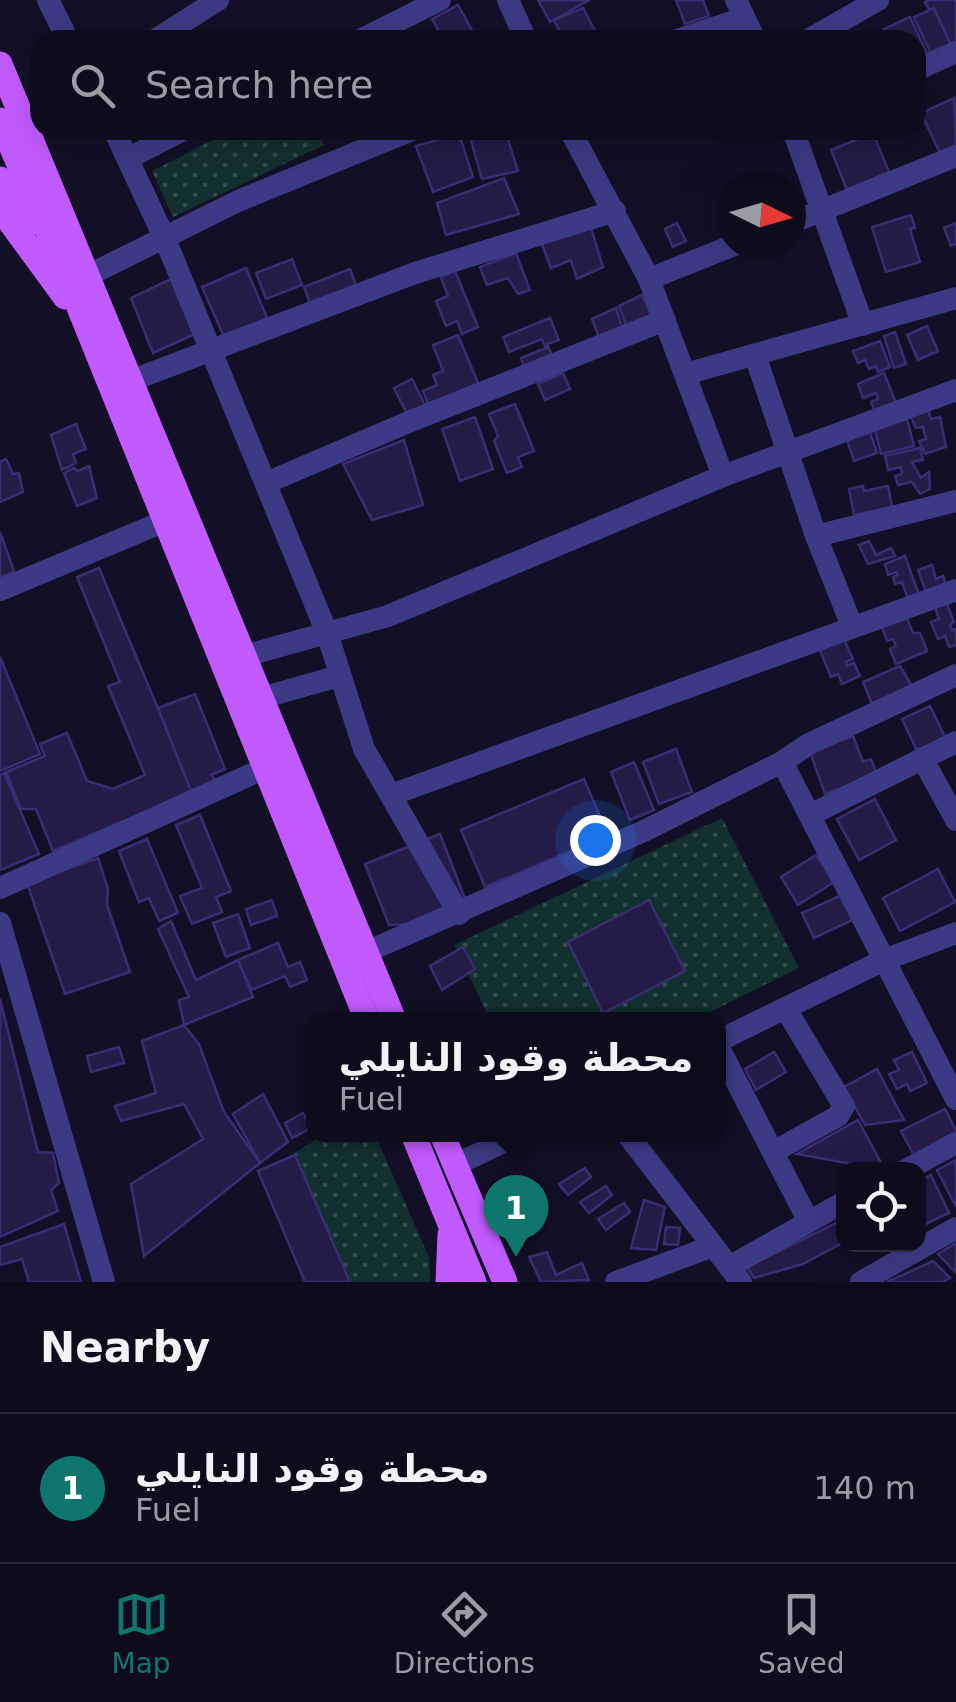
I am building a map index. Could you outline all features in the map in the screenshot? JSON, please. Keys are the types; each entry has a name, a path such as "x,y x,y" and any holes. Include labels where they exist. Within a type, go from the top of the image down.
{"main road":[{"path":"0,64 30,137"},
{"path":"0,120 364,1012"},
{"path":"31,140 391,1012"},
{"path":"0,180 92,288"},
{"path":"0,208 86,326"},
{"path":"416,1142 474,1282"},
{"path":"445,1142 504,1282"},
{"path":"448,1282 450,1225"}],"street":[{"path":"48,0 63,30"},
{"path":"171,30 218,0"},
{"path":"380,30 440,0"},
{"path":"508,0 522,30"},
{"path":"824,30 868,2"},
{"path":"697,30 740,9"},
{"path":"926,66 956,52"},
{"path":"119,140 212,350 327,633 364,749 459,914"},
{"path":"128,158 163,140"},
{"path":"92,288 165,239 238,201 387,140"},
{"path":"576,140 649,279 723,476"},
{"path":"797,140 863,324"},
{"path":"806,217 956,156"},
{"path":"130,381 415,274 615,211"},
{"path":"649,279 716,252"},
{"path":"685,374 956,298"},
{"path":"266,484 411,420 665,320"},
{"path":"756,355 816,536 852,626"},
{"path":"244,656 405,610 723,476 956,390"},
{"path":"816,536 956,501"},
{"path":"0,590 165,521"},
{"path":"391,795 956,590"},
{"path":"366,952 644,831 834,732 956,675"},
{"path":"261,698 340,676"},
{"path":"810,816 956,742"},
{"path":"922,758 956,820"},
{"path":"782,762 956,1098"},
{"path":"0,888 264,768"},
{"path":"0,923 104,1282"},
{"path":"726,1039 884,960 956,933"},
{"path":"774,1151 838,1116 844,1106 786,1009"},
{"path":"726,1058 809,1222"},
{"path":"455,1165 503,1142"},
{"path":"633,1142 735,1274 836,1207"},
{"path":"921,1162 956,1144"},
{"path":"860,1282 956,1228"},
{"path":"616,1282 714,1246"}],"green space":[{"path":"212,140 321,140 324,145 173,217 152,171"},
{"path":"722,818 799,968 710,1012 487,1012 454,945"},
{"path":"312,1142 378,1142 429,1257 430,1282 336,1282 286,1158"}],"building":[{"path":"538,0 589,0 550,22"},
{"path":"676,0 703,0 709,16 685,24"},
{"path":"956,0 956,50 952,52 925,2"},
{"path":"458,5 472,30 438,30 432,19"},
{"path":"583,8 595,30 559,30 554,20"},
{"path":"934,8 951,45 931,54 926,30 920,30 914,17"},
{"path":"910,17 916,30 884,30"},
{"path":"954,98 956,145 940,153 926,124 926,111"},
{"path":"438,140 461,140 473,177 433,192 416,146"},
{"path":"471,140 508,140 518,171 482,179"},
{"path":"856,140 876,140 889,172 847,190 831,150"},
{"path":"504,178 519,214 446,235 437,203"},
{"path":"911,215 915,228 910,229 920,262 886,272 872,227"},
{"path":"677,223 686,241 673,247 665,229"},
{"path":"956,223 956,244 951,246 944,228"},
{"path":"591,228 603,267 577,279 571,260 551,268 541,242"},
{"path":"516,253 530,290 518,294 508,278 487,285 480,267"},
{"path":"292,259 302,285 266,299 256,273"},
{"path":"246,268 268,320 225,339 202,287"},
{"path":"350,269 357,288 311,306 304,287"},
{"path":"455,271 478,327 462,334 457,321 446,326 436,301 448,296 441,277"},
{"path":"175,277 197,333 153,353 131,298"},
{"path":"642,295 651,315 626,326 619,306"},
{"path":"616,308 623,330 600,340 592,319"},
{"path":"550,318 559,340 547,344 552,356 524,367 521,358 546,348 542,339 509,352 503,337"},
{"path":"927,326 938,351 918,360 907,335"},
{"path":"895,332 906,364 894,368 884,336"},
{"path":"458,335 479,385 429,406 423,391 437,385 433,375 443,371 433,345"},
{"path":"880,341 890,367 878,372 876,366 869,369 865,360 858,363 853,351"},
{"path":"563,373 570,389 545,400 538,384"},
{"path":"884,373 896,403 875,412 871,402 878,399 876,393 863,398 858,384"},
{"path":"412,379 425,405 407,414 394,388"},
{"path":"515,404 534,451 518,457 522,467 507,473 494,441 498,436 489,414"},
{"path":"927,407 931,419 940,417 946,447 925,454 919,441 926,439 923,427 916,428 910,415"},
{"path":"475,417 493,469 460,481 442,429"},
{"path":"907,419 914,446 881,454 874,427"},
{"path":"76,424 86,449 73,454 76,463 62,470 51,435"},
{"path":"869,429 877,453 854,461 846,437"},
{"path":"404,440 423,505 372,520 343,464"},
{"path":"920,448 923,460 912,462 921,478 929,472 930,489 920,494 912,482 898,485 895,476 902,474 901,467 888,470 885,456"},
{"path":"6,459 13,474 19,473 23,492 0,502 0,462"},
{"path":"89,466 97,498 77,506 64,473"},
{"path":"863,486 864,491 888,486 892,507 854,515 849,489"},
{"path":"0,532 14,571 0,578"},
{"path":"869,541 876,555 891,548 895,556 868,564 859,545"},
{"path":"905,556 919,595 908,599 902,582 895,584 893,577 897,572 888,575 885,564"},
{"path":"932,565 936,579 943,576 947,588 926,592 918,570"},
{"path":"99,568 193,792 53,851 36,809 21,809 6,772 45,756 40,744 67,733 87,781 113,789 145,775 108,686 120,682 77,577"},
{"path":"946,601 954,622 950,625 952,630 956,629 956,645 949,647 945,636 938,639 931,622 939,619 934,605"},
{"path":"905,614 913,633 920,633 927,651 896,664 890,649 896,646 893,639 887,641 881,624"},
{"path":"844,639 853,659 846,662 847,666 854,663 860,676 842,684 838,674 831,677 820,650"},
{"path":"0,657 40,754 0,771"},
{"path":"900,666 912,686 872,704 863,682"},
{"path":"195,694 225,769 211,775 216,781 191,791 158,708"},
{"path":"930,706 947,741 919,755 902,719"},
{"path":"853,736 863,762 871,759 877,775 825,794 810,752"},
{"path":"676,749 692,792 659,804 643,762"},
{"path":"634,762 654,810 630,820 611,772"},
{"path":"4,773 39,854 0,870 0,775"},
{"path":"584,779 608,835 485,887 461,830"},
{"path":"875,799 896,840 859,860 837,819"},
{"path":"200,815 231,891 216,897 222,912 192,924 180,896 202,888 176,825"},
{"path":"440,834 466,901 407,924 389,925 365,864"},
{"path":"147,839 178,913 159,921 149,898 139,902 119,851"},
{"path":"816,855 834,882 798,905 781,877"},
{"path":"98,858 108,889 107,905 130,972 65,994 27,883"},
{"path":"938,869 955,902 900,931 883,898"},
{"path":"844,894 855,919 814,938 802,913"},
{"path":"272,900 277,916 251,925 246,909"},
{"path":"649,900 685,971 603,1012 568,942"},
{"path":"238,914 250,948 226,957 213,923"},
{"path":"171,921 196,980 238,960 253,997 184,1025 179,1000 189,997 158,929"},
{"path":"278,943 288,967 300,962 307,980 290,987 285,976 251,990 238,960"},
{"path":"463,947 475,969 442,990 430,966"},
{"path":"0,999 38,1152 53,1153 59,1183 51,1190 58,1211 0,1237"},
{"path":"184,1025 199,1044 224,1112 260,1163 144,1256 131,1184 203,1139 184,1104 121,1121 115,1106 156,1093 142,1041"},
{"path":"119,1047 124,1063 91,1072 87,1056"},
{"path":"774,1052 786,1072 756,1090 745,1069"},
{"path":"912,1052 927,1083 910,1091 907,1084 897,1089 889,1074 899,1070 894,1060"},
{"path":"877,1069 904,1120 865,1125 844,1087"},
{"path":"263,1094 288,1142 260,1163 233,1114"},
{"path":"945,1109 956,1138 915,1157 901,1131"},
{"path":"303,1113 306,1131 292,1138 285,1123"},
{"path":"858,1120 881,1162 841,1162 797,1154"},
{"path":"295,1155 350,1282 305,1282 258,1171"},
{"path":"956,1160 956,1207 937,1170"},
{"path":"585,1168 591,1177 568,1195 559,1184"},
{"path":"931,1175 949,1213 926,1224 926,1177"},
{"path":"606,1186 612,1195 589,1213 580,1202"},
{"path":"644,1200 665,1207 656,1250 631,1248"},
{"path":"624,1203 630,1212 606,1230 598,1219"},
{"path":"836,1223 836,1246 803,1264 754,1278 747,1267"},
{"path":"64,1224 81,1282 29,1282 22,1259 0,1265 0,1247"},
{"path":"666,1227 680,1228 678,1245 664,1244"},
{"path":"956,1243 956,1273 938,1254"},
{"path":"547,1252 556,1275 582,1263 589,1280 541,1282 529,1257"},
{"path":"933,1261 950,1278 943,1282 887,1282"}],"place":[{"name":"محطة وقود النايلي","path":"516,1257"}]}
